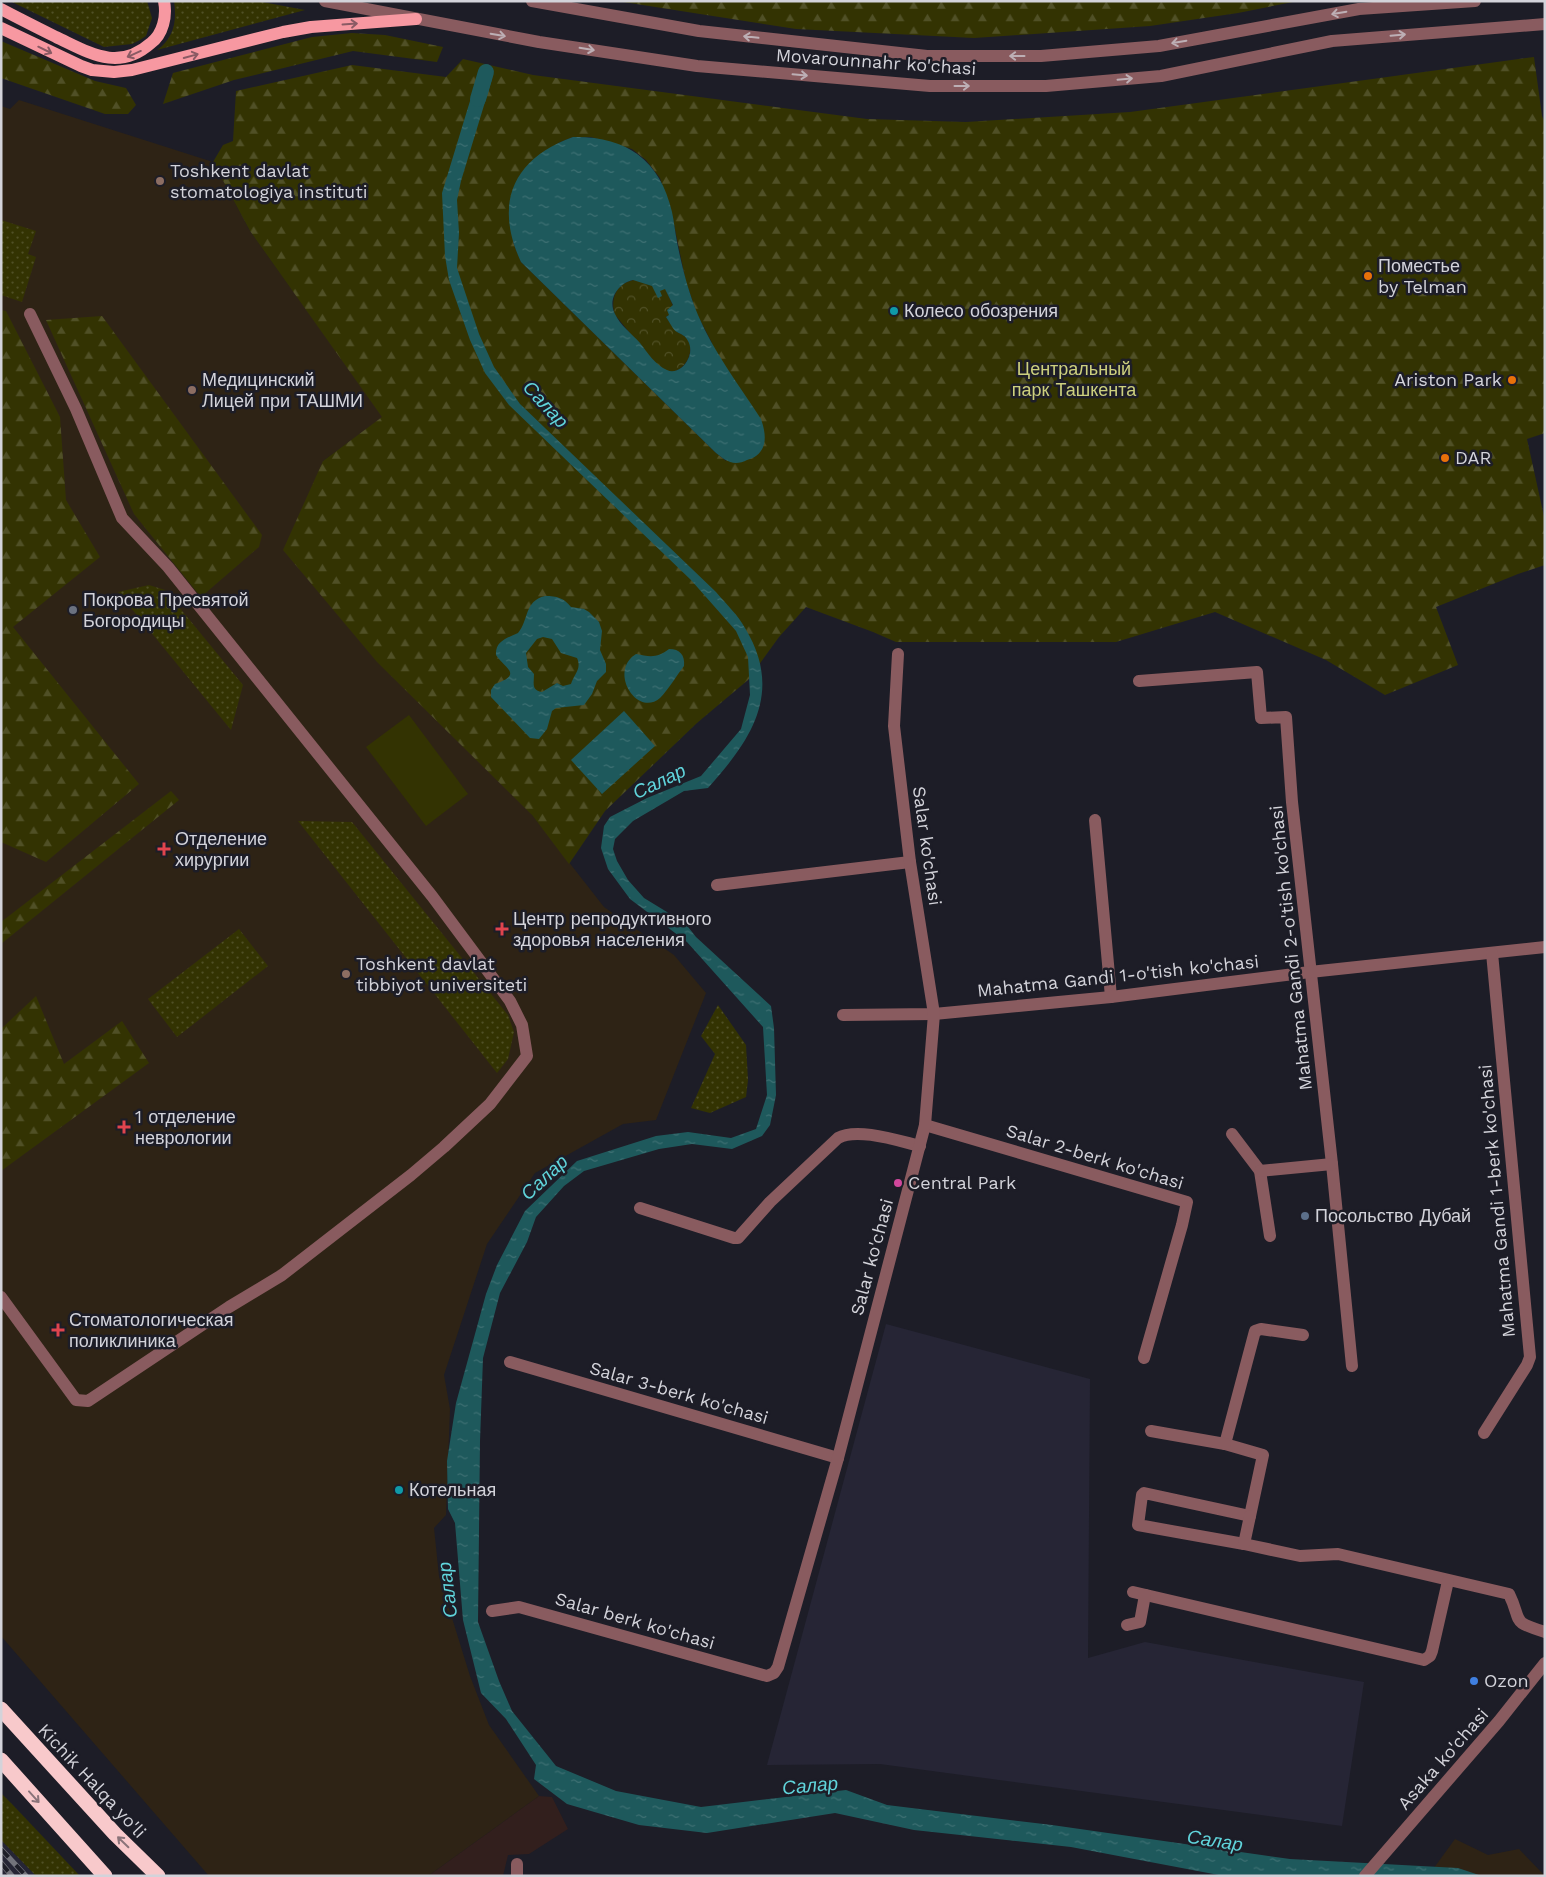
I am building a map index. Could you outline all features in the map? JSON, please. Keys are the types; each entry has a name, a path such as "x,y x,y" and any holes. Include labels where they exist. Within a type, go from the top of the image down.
{"highway":[{"name":"Kichik Halqa yo'li","path":"1,1709 115,1834 158,1876"},
{"path":"1,1760 105,1876"}],"main road":[{"path":"1,9 96,56 117,58 135,54 154,41 164,22 166,12 164,1"},
{"path":"1,28 81,66 92,70 114,72 144,68 283,32 311,27 416,20"}],"street":[{"name":"Movarounnahr ko'chasi","path":"325,1 416,20 539,42 697,66 920,86 1046,86 1161,76 1332,41 1524,24 1545,24"},
{"name":"Movarounnahr ko'chasi","path":"532,1 699,32 917,55 1042,56 1159,46 1359,9 1474,1"},
{"path":"1,1297 76,1400 88,1401 229,1307 282,1275 411,1175 490,1104 527,1056 522,1026 510,1001 432,896 168,567 122,518 76,409 30,314"},
{"name":"Salar ko'chasi","path":"767,1676 774,1673 778,1667 838,1458 925,1125 934,1014 910,862 894,726 898,654"},
{"name":"Mahatma Gandi 2-o'tish ko'chasi","path":"1140,681 1257,672 1261,718 1286,716 1292,802 1352,1366"},
{"path":"1094,820 1112,997"},
{"path":"717,885 910,862"},
{"name":"Mahatma Gandi 1-o'tish ko'chasi","path":"843,1016 934,1014 1112,997 1310,972 1545,947"},
{"name":"Mahatma Gandi 1-berk ko'chasi","path":"1484,1432 1527,1365 1530,1357 1492,953"},
{"name":"Salar 2-berk ko'chasi","path":"925,1125 1187,1202 1144,1358"},
{"path":"640,1208 738,1238 770,1202 844,1134 868,1134 920,1146"},
{"path":"1232,1134 1260,1172 1270,1236"},
{"path":"1260,1172 1332,1164"},
{"path":"1225,1444 1256,1331 1261,1329 1303,1335"},
{"name":"Salar 3-berk ko'chasi","path":"510,1362 838,1458"},
{"path":"1151,1431 1225,1444 1263,1455 1244,1544"},
{"path":"1250,1516 1144,1494 1142,1495 1137,1523 1140,1526 1300,1556 1338,1554 1509,1594 1519,1621 1524,1626 1545,1632"},
{"path":"1127,1625 1140,1622 1139,1593 1424,1660 1432,1652 1448,1581"},
{"name":"Salar berk ko'chasi","path":"492,1610 519,1607 767,1676"},
{"name":"Asaka ko'chasi","path":"1365,1876 1498,1721 1545,1663"}],"shaded area":[{"name":"Toshkent davlat tibbiyot universiteti","path":"19,100 213,162 250,231 383,417 323,461 532,815 604,907 674,955 706,993 656,1120 623,1124 535,1173 487,1244 444,1375 450,1409 446,1515 434,1528 439,1576 470,1676 489,1725 539,1796 428,1876 209,1876 1,1636 1,106 10,109"},
{"path":"886,1324 1090,1379 1088,1658 1145,1642 1364,1682 1342,1826 880,1764 767,1765"},
{"path":"539,1796 552,1797 568,1829 529,1854 508,1855 503,1876 428,1876"},
{"path":"1455,1839 1488,1855 1519,1849 1545,1876 1428,1876"},
{"path":"1,1840 6,1845 36,1876 1,1876"}],"green space":[{"path":"10,1 147,1 152,18 146,36 140,40 132,44 104,47"},
{"path":"174,1 257,1 305,10 157,50 171,34 175,15"},
{"path":"617,1 1298,1 1238,13 1150,26 974,38 796,29"},
{"path":"352,33 385,35 443,47 437,62 353,51 234,80 163,104 173,73 312,37"},
{"path":"1,41 95,81 126,88 136,105 128,114 105,114 1,78"},
{"name":"Центральный парк Ташкента","path":"1534,57 1542,116 1545,123 1545,433 1527,439 1545,521 1545,565 1436,607 1458,665 1385,695 1326,660 1215,612 1116,642 896,642 806,607 779,637 748,680 697,723 605,811 569,864 532,815 377,662 283,550 323,461 382,417 250,231 213,162 223,145 233,141 236,91 352,65 446,77 463,59 533,75 867,119 966,122 1130,112","holes":["573,137 591,137 632,149 646,160 660,178 671,210 686,282 697,314 712,343 726,461 521,262 513,242 558,143"]},
{"path":"1,220 36,231 28,254 36,257 22,302 1,295"},
{"path":"634,280 648,283 659,291 665,288 673,306 666,317 675,330 687,339 690,347 688,359 676,371 671,372 660,366 646,353 615,315 613,303 616,293 623,284"},
{"path":"1,310 6,311 60,417 66,500 100,557 13,627 139,784 46,862 1,842"},
{"path":"102,316 262,535 259,547 201,597 134,514 46,320"},
{"path":"149,585 165,590 243,685 231,730 118,592"},
{"path":"409,715 468,794 426,826 366,747"},
{"path":"171,791 179,800 1,944 1,922"},
{"path":"298,821 352,822 508,1015 514,1032 508,1059 497,1073"},
{"path":"239,929 268,966 177,1037 148,999"},
{"path":"36,996 64,1064 122,1021 149,1063 1,1171 1,1029"},
{"path":"718,1005 746,1045 748,1080 746,1097 710,1113 691,1108 715,1054 701,1036"},
{"path":"1,1793 80,1876 36,1876 1,1840"}],"water":[{"name":"Салар","path":"477,78 492,79 457,200 459,233 457,268 479,334 494,367 520,404 716,592 742,623 756,651 762,673 762,694 757,714 749,733 724,770 708,788 684,791 633,821 615,839 613,849 617,861 628,880 644,898 685,923 696,937 771,1006 774,1028 776,1095 770,1125 762,1136 732,1149 692,1144 659,1149 584,1171 564,1186 536,1217 527,1242 500,1293 483,1358 478,1622 512,1711 556,1766 616,1791 701,1807 846,1790 887,1805 1052,1825 1290,1859 1458,1868 1482,1876 1224,1876 1071,1847 914,1830 835,1813 707,1833 639,1825 567,1804 534,1779 536,1765 506,1719 481,1693 463,1620 455,1523 448,1509 447,1461 456,1403 486,1294 497,1265 525,1211 577,1161 656,1136 688,1132 731,1138 756,1129 767,1095 763,1027 687,942 630,899 608,869 601,848 604,826 610,817 647,798 701,776 741,729 750,695 748,657 736,631 691,580 509,405 485,373 470,340 449,280 445,256 442,193"},
{"path":"573,137 609,141 624,146 638,154 659,178 672,212 683,270 698,315 719,355 761,419 765,438 764,444 759,453 754,457 742,462 733,463 715,452 521,262 513,241 509,221 510,203 514,186 523,171 535,158 552,146","holes":["633,280 652,286 658,298 662,296 660,291 665,289 673,305 667,310 669,315 666,317 676,331 686,337 690,345 690,355 687,362 682,367 673,371 667,370 655,362 620,322 613,308 613,297 623,284"]},
{"path":"545,596 557,597 566,601 571,607 584,609 589,612 599,622 602,631 600,650 606,664 606,672 597,681 592,694 584,705 556,708 552,711 547,729 539,739 530,738 491,697 491,690 495,684 509,677 510,674 507,667 496,655 497,646 506,638 518,633 530,606 538,598","holes":["543,637 552,639 561,653 577,658 579,665 571,684 563,686 557,683 542,692 535,688 534,674 528,667 526,653 537,639"]},
{"path":"669,649 681,653 684,659 684,666 660,698 651,703 643,702 629,690 625,681 625,671 628,662 636,654 654,656"},
{"path":"624,711 655,746 602,794 571,760"}],"waterway":[{"name":"Салар","path":"478,99 486,72"}],"railway":[{"path":"1,1849 26,1876"},
{"path":"1,1863 12,1876"}],"place":[{"name":"Toshkent davlat stomatologiya instituti","path":"160,181"},
{"name":"Поместье by Telman","path":"1368,276"},
{"name":"Колесо обозрения","path":"894,311"},
{"name":"Ariston Park","path":"1512,380"},
{"name":"Медицинский Лицей при ТАШМИ","path":"192,390"},
{"name":"DAR","path":"1445,458"},
{"name":"Покрова Пресвятой Богородицы","path":"73,610"},
{"name":"Отделение хирургии","path":"164,849"},
{"name":"Центр репродуктивного здоровья населения","path":"502,929"},
{"name":"Toshkent davlat tibbiyot universiteti","path":"346,974"},
{"name":"1 отделение неврологии","path":"124,1127"},
{"name":"Central Park","path":"898,1183"},
{"name":"Посольство Дубай","path":"1305,1216"},
{"name":"Стоматологическая поликлиника","path":"58,1330"},
{"name":"Котельная","path":"399,1490"},
{"name":"Ozon","path":"1474,1681"}]}
